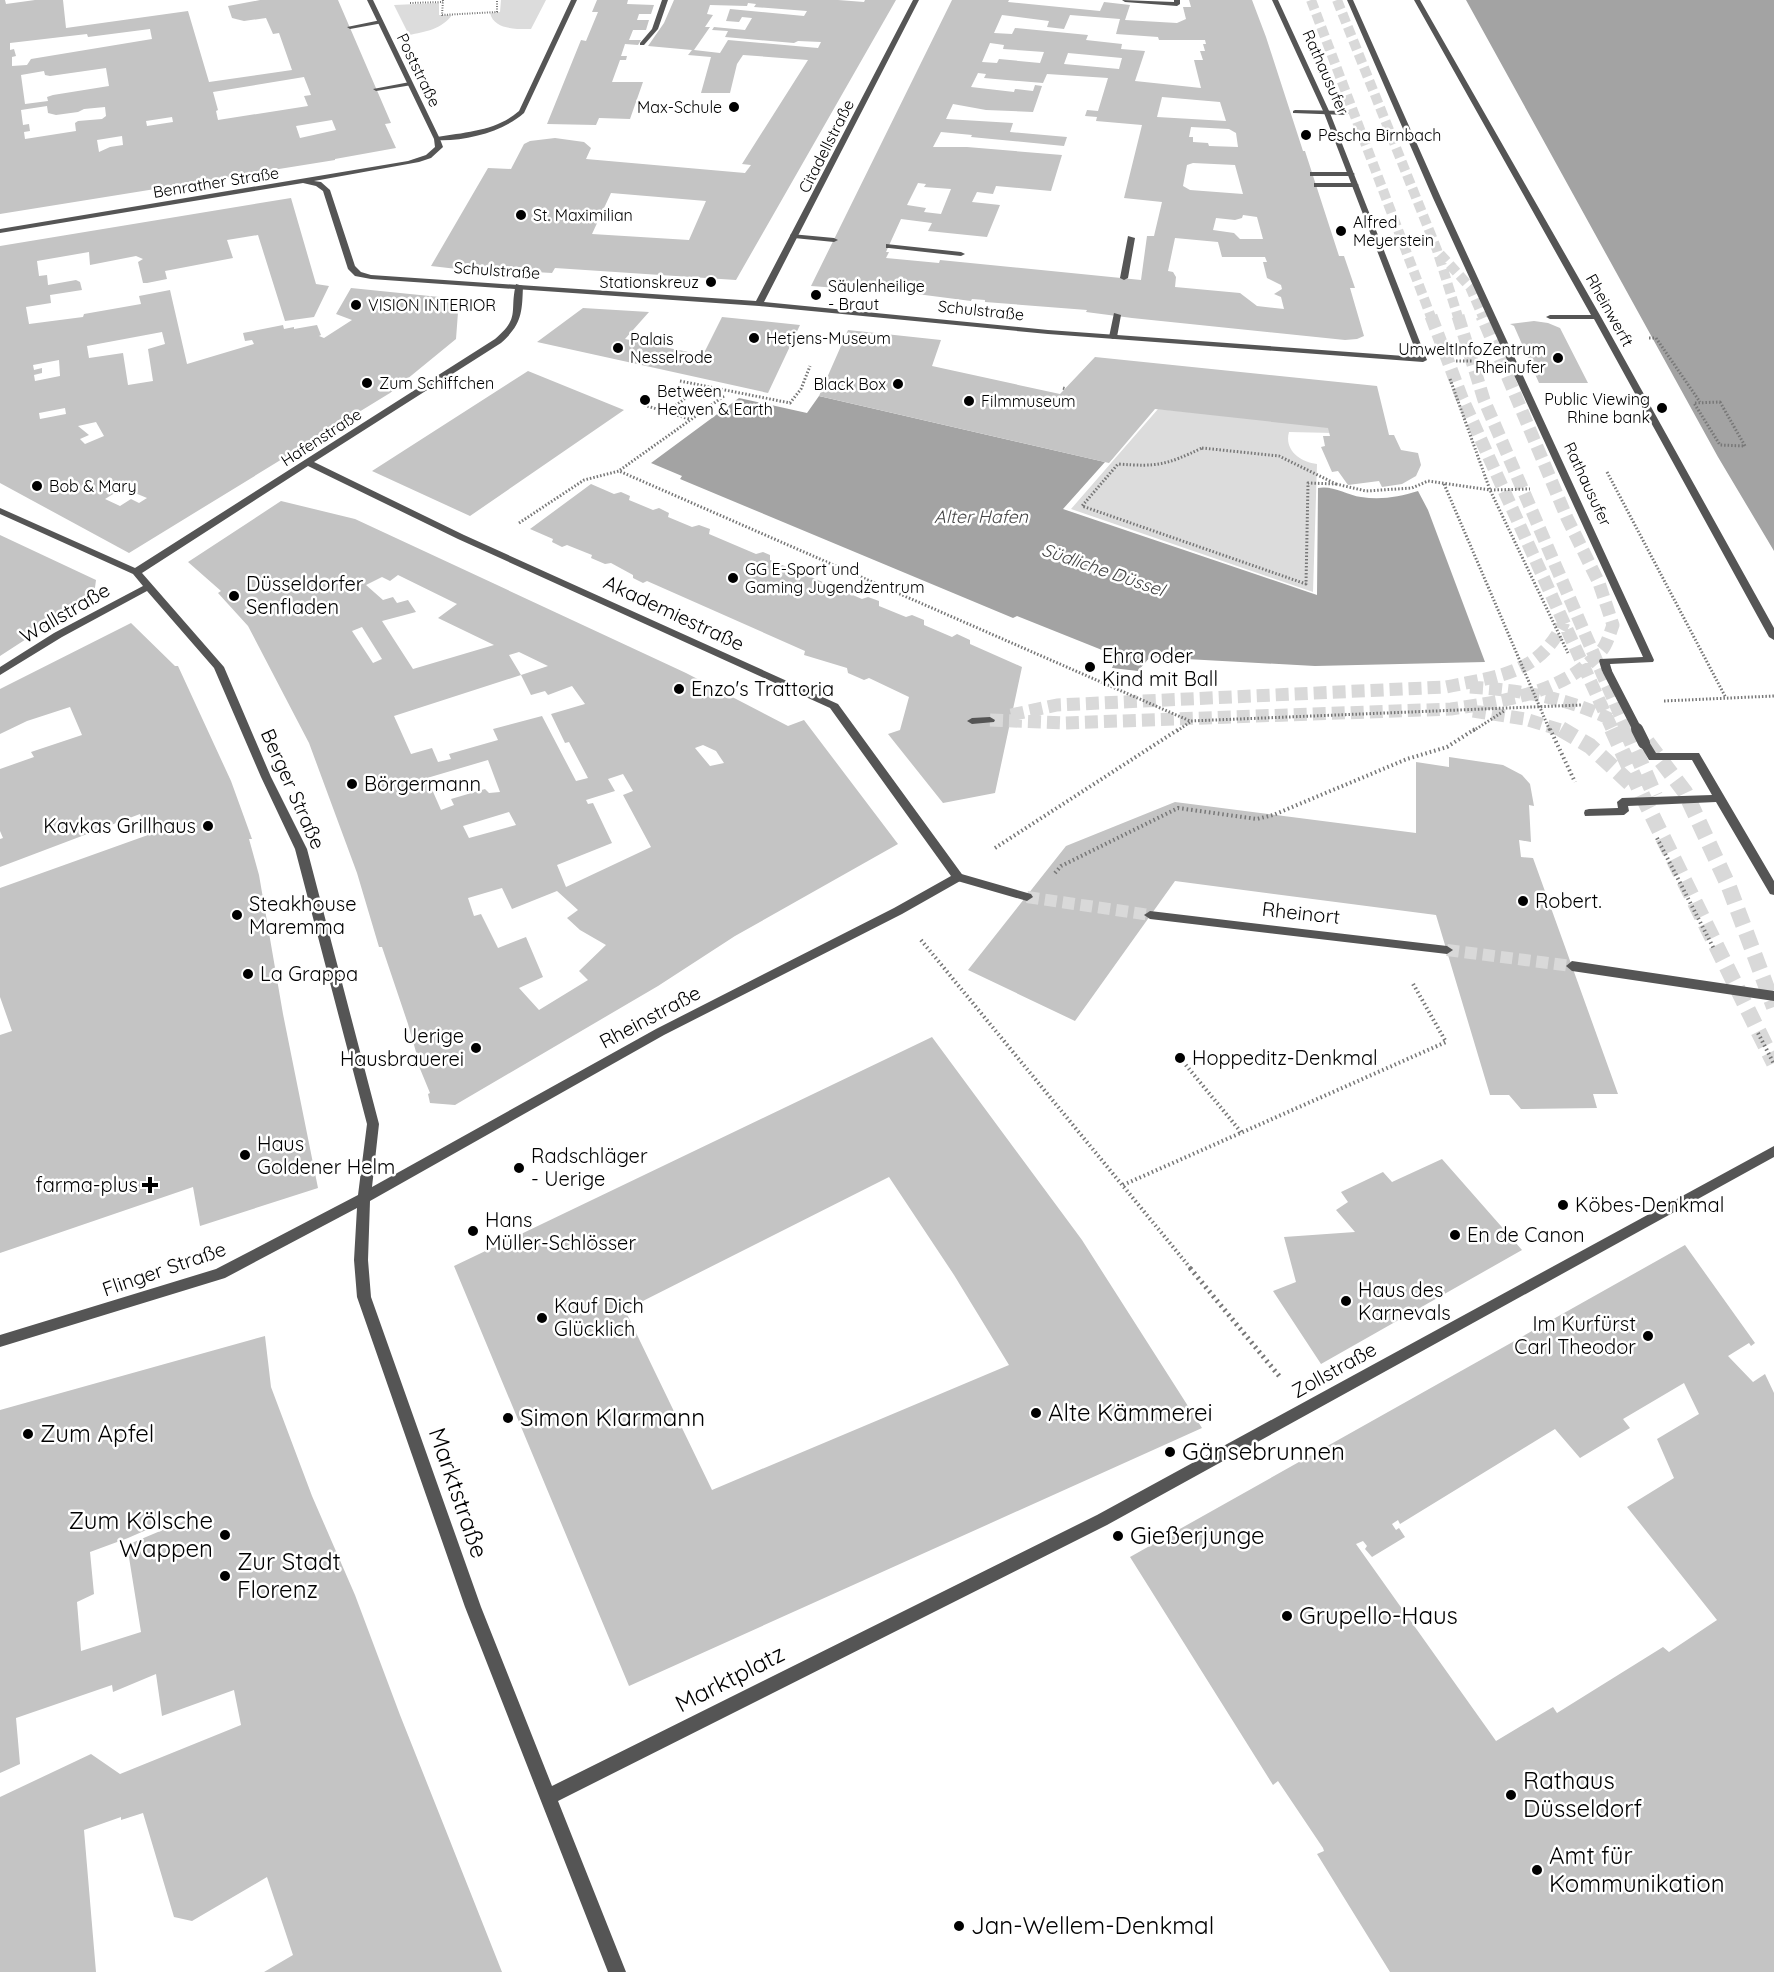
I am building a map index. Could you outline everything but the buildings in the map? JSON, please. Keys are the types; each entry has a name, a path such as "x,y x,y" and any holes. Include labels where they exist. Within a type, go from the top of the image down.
{"street":[{"name":"Poststraße","path":"370,0 437,139"},
{"path":"437,139 498,127 513,121 522,112 574,0"},
{"path":"642,44 655,29 665,0"},
{"name":"Citadellstraße","path":"759,304 916,0"},
{"path":"1125,0 1178,4 1177,0"},
{"name":"Rathausufer","path":"1275,0 1328,112 1423,360"},
{"name":"Rathausufer","path":"1350,0 1649,660 1604,661 1607,670 1653,758 1695,756 1774,891"},
{"name":"Rheinwerft","path":"1417,0 1597,317 1774,637"},
{"path":"350,27 381,22"},
{"path":"376,89 410,84"},
{"path":"1294,112 1346,112"},
{"name":"Benrather Straße","path":"0,231 408,163 424,159 435,152 439,147 437,139"},
{"path":"1313,174 1351,174"},
{"name":"Schulstraße","path":"305,181 318,184 326,190 351,267 358,274 759,304 1113,337 1423,360"},
{"path":"1317,185 1355,185"},
{"path":"794,236 834,240"},
{"path":"1124,278 1131,238"},
{"path":"889,246 961,254"},
{"name":"Hafenstraße","path":"136,572 476,356 514,327 518,317 519,286"},
{"path":"1113,337 1117,315"},
{"path":"1550,317 1597,317"},
{"name":"Akademiestraße","path":"309,463 461,537 834,706 957,877"},
{"name":"Berger Straße","path":"0,511 136,572 219,667 301,849 372,1125 364,1198"},
{"name":"Wallstraße","path":"0,672 58,635 149,586"},
{"path":"972,721 990,720"},
{"path":"1589,813 1624,811 1622,802 1720,798"},
{"path":"957,877 1027,897"},
{"name":"Rheinstraße","path":"364,1198 660,1032 898,911 957,877"},
{"name":"Rheinort","path":"1150,915 1447,951"},
{"path":"1572,966 1774,996"},
{"name":"Zollstraße","path":"1102,1520 1774,1151"},
{"name":"Flinger Straße","path":"0,1341 220,1274 364,1198"},
{"name":"Marktstraße","path":"364,1198 361,1260 364,1297 473,1607 547,1797"},
{"name":"Marktplatz","path":"547,1797 1102,1520"},
{"path":"547,1797 617,1972"}],"path":[{"path":"443,0 441,15 497,12 497,0"},
{"path":"1656,338 1701,403"},
{"path":"680,381 790,403 801,389 810,366"},
{"path":"1447,371 1490,490 1572,662"},
{"path":"667,412 695,391"},
{"path":"537,512 584,480 619,471 724,396"},
{"path":"1720,402 1745,446 1720,446 1694,403 1701,403 1720,402"},
{"path":"644,405 690,420"},
{"path":"1335,484 1279,456 1202,448 1171,463 1148,466 1118,464 1082,506 1306,584 1308,483 1335,484 1366,491 1412,488 1428,481 1490,490 1572,488"},
{"path":"1605,469 1726,698"},
{"path":"619,471 1190,721 1585,705"},
{"path":"1444,483 1559,749"},
{"path":"1656,701 1774,696"},
{"path":"1053,874 1060,866 1178,808 1257,819 1311,801 1407,759 1447,747 1506,709"},
{"path":"1003,842 1190,721"},
{"path":"1638,802 1774,1064"},
{"path":"898,911 1305,1407"},
{"path":"1123,1185 1446,1042 1389,943"},
{"path":"1180,1058 1241,1132"}],"shaded area":[{"path":"501,0 546,0 531,29 525,29 501,26 492,19 490,13 500,12"},
{"path":"439,3 439,15 452,15 448,20 433,29 409,35 394,5"},
{"path":"1158,409 1329,426 1334,433 1289,432 1288,438 1291,450 1299,458 1317,464 1313,592 1071,509"}],"water":[{"path":"1466,0 1774,0 1774,551 1718,457"},
{"name":"Alter Hafen","path":"819,396 1105,462 1063,509 1317,595 1318,488 1329,488 1368,498 1397,496 1418,491 1428,510 1485,662 1315,666 1150,657 1138,671 1112,668 1117,656 1017,616 1013,618 680,479 682,476 651,463 739,398 807,413"}],"tunnel":[{"path":"1311,0 1431,317"},
{"path":"1337,0 1437,250 1458,317"},
{"path":"1440,254 1470,287 1483,317"},
{"path":"1431,316 1462,398 1564,622"},
{"path":"1458,316 1484,400 1595,657"},
{"path":"1482,316 1567,518 1599,583 1613,625 1604,648 1595,657"},
{"path":"1011,715 1057,705 1446,687 1499,676 1529,663 1554,640 1564,622"},
{"path":"1564,622 1584,667"},
{"path":"1584,667 1595,657"},
{"path":"1595,657 1627,731"},
{"path":"1529,694 1552,685 1584,667"},
{"path":"1584,667 1607,718"},
{"path":"1470,687 1529,694"},
{"path":"990,720 1065,723 1451,709 1529,694"},
{"path":"1529,694 1576,705 1607,718"},
{"path":"1473,711 1525,719 1564,731"},
{"path":"1607,718 1613,731"},
{"path":"1561,729 1590,746 1634,787"},
{"path":"1612,729 1774,1063"},
{"path":"1626,729 1655,796"},
{"path":"1647,742 1685,792 1729,887 1774,1007"},
{"path":"1027,897 1150,915"},
{"path":"1447,950 1572,966"}],"place":[{"name":"Max-Schule","path":"734,107"},
{"name":"Pescha Birnbach","path":"1306,135"},
{"name":"St. Maximilian","path":"521,215"},
{"name":"Alfred Meyerstein","path":"1341,231"},
{"name":"Stationskreuz","path":"711,282"},
{"name":"Säulenheilige - Braut","path":"816,295"},
{"name":"VISION INTERIOR","path":"356,305"},
{"name":"Hetjens-Museum","path":"754,338"},
{"name":"Palais Nesselrode","path":"618,348"},
{"name":"UmweltInfoZentrum Rheinufer","path":"1558,358"},
{"name":"Zum Schiffchen","path":"367,383"},
{"name":"Black Box","path":"898,384"},
{"name":"Between Heaven & Earth","path":"645,400"},
{"name":"Filmmuseum","path":"969,401"},
{"name":"Public Viewing Rhine bank","path":"1662,408"},
{"name":"Bob & Mary","path":"37,486"},
{"name":"GG E-Sport und Gaming Jugendzentrum","path":"733,578"},
{"name":"Düsseldorfer Senfladen","path":"234,596"},
{"name":"Ehra oder Kind mit Ball","path":"1090,667"},
{"name":"Enzo's Trattoria","path":"679,689"},
{"name":"Börgermann","path":"352,784"},
{"name":"Kavkas Grillhaus","path":"208,826"},
{"name":"Robert.","path":"1523,901"},
{"name":"Steakhouse Maremma","path":"237,915"},
{"name":"La Grappa","path":"248,974"},
{"name":"Uerige Hausbrauerei","path":"476,1048"},
{"name":"Hoppeditz-Denkmal","path":"1180,1058"},
{"name":"Haus Goldener Helm","path":"245,1155"},
{"name":"Radschläger - Uerige","path":"519,1168"},
{"name":"farma-plus","path":"150,1185"},
{"name":"Köbes-Denkmal","path":"1563,1205"},
{"name":"Hans Müller-Schlösser","path":"473,1231"},
{"name":"En de Canon","path":"1455,1235"},
{"name":"Haus des Karnevals","path":"1346,1301"},
{"name":"Kauf Dich Glücklich","path":"542,1318"},
{"name":"Im Kurfürst Carl Theodor","path":"1648,1336"},
{"name":"Alte Kämmerei","path":"1036,1413"},
{"name":"Simon Klarmann","path":"508,1418"},
{"name":"Zum Apfel","path":"28,1434"},
{"name":"Gänsebrunnen","path":"1170,1452"},
{"name":"Zum Kölsche Wappen","path":"225,1535"},
{"name":"Gießerjunge","path":"1118,1536"},
{"name":"Zur Stadt Florenz","path":"225,1576"},
{"name":"Grupello-Haus","path":"1287,1616"},
{"name":"Rathaus Düsseldorf","path":"1511,1795"},
{"name":"Amt für Kommunikation","path":"1537,1870"},
{"name":"Jan-Wellem-Denkmal","path":"959,1926"}],"water label":[{"name":"Südliche Düssel","path":"1103,570"}]}
